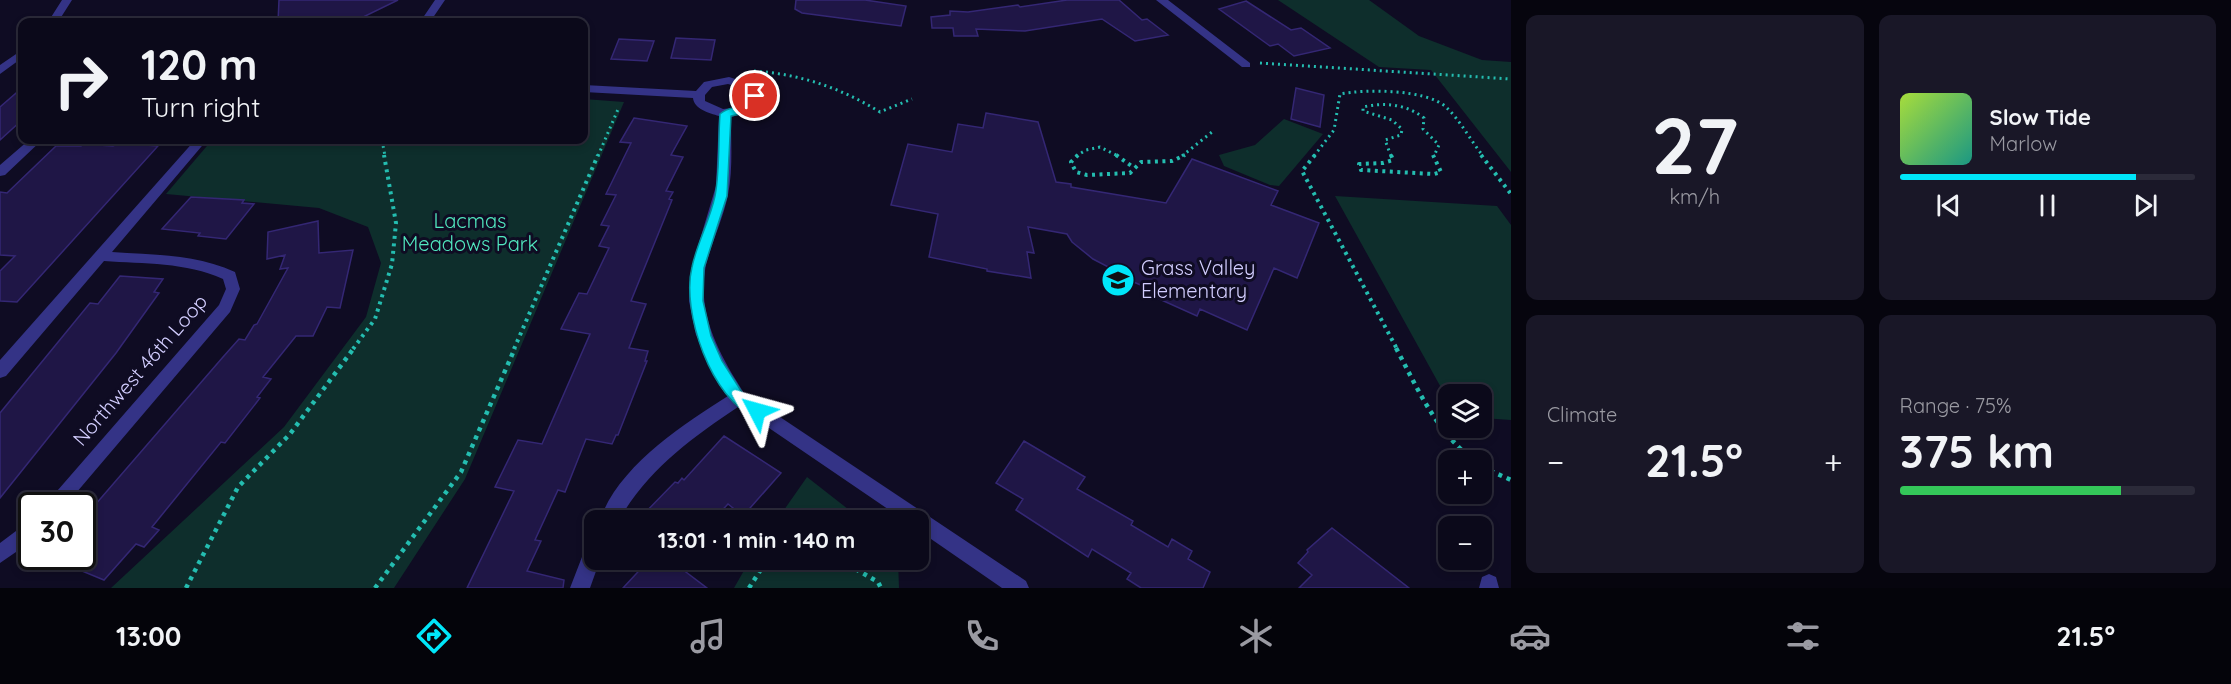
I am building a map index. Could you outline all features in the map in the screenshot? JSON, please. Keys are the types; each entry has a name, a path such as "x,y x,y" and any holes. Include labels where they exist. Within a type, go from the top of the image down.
{"street":[{"path":"56,18 67,0"},
{"path":"428,18 440,0"},
{"path":"1161,0 1246,65"},
{"path":"0,71 18,56"},
{"path":"729,80 750,87 755,96 753,103 744,110 725,114 708,110 699,102 699,95 708,84 729,80"},
{"path":"588,88 699,95"},
{"path":"725,114 721,196 698,268 696,301 704,336 716,363 738,398 1019,588"},
{"path":"0,172 32,144"},
{"path":"0,371 198,144"},
{"name":"Northwest 46th Loop","path":"65,492 225,308 232,289 230,276 218,269 201,264 101,256"},
{"path":"614,510 642,472 662,453 698,424 738,398"},
{"path":"0,554 18,541"},
{"path":"580,588 587,570"}],"path":[{"path":"1246,65 1258,63 1511,79"},
{"path":"729,80 735,70 759,71 801,79 845,91 880,112 912,99"},
{"path":"1461,450 1436,423 1302,171 1334,130 1340,94 1353,91 1412,94 1430,98 1445,106 1511,194"},
{"path":"375,588 460,472 620,104"},
{"path":"1377,104 1395,105 1416,111 1424,118 1423,129 1439,145 1433,154 1441,172 1434,174 1361,170 1359,164 1383,163 1393,160 1385,140 1401,135 1402,129 1392,120 1363,111 1363,107 1377,104"},
{"path":"1133,167 1103,147 1094,146 1074,157 1071,162 1076,172 1087,175 1121,175 1130,173 1133,167 1142,161 1167,164 1180,158 1212,132"},
{"path":"186,588 238,488 290,434 375,319 392,264 396,223 383,144"},
{"path":"1492,471 1511,480"},
{"path":"749,588 759,570"},
{"path":"857,570 878,582 881,588"}],"green space":[{"path":"1278,0 1369,0 1419,36 1482,60 1511,62 1511,172 1431,70 1379,67"},
{"name":"Lacmas Meadows Park","path":"588,99 624,102 465,479 394,588 111,588 284,427 366,317 381,263 368,227 319,208 166,194 209,144 519,144 546,146 547,144 588,144"},
{"path":"1284,119 1323,134 1279,186 1270,185 1224,166 1219,155 1255,145"},
{"path":"1335,196 1497,206 1511,225 1511,420 1492,419 1492,384 1439,384"},
{"path":"807,477 849,510 784,510"},
{"path":"744,570 898,570 899,588 734,588"}],"building":[{"path":"279,0 398,0 361,18 278,18"},
{"path":"796,0 865,0 906,6 901,26 802,13 795,9"},
{"path":"1067,0 1119,0 1142,20 1147,19 1168,35 1135,41 1102,19 1025,31 976,29 978,36 954,36 953,28 932,28 931,17 950,15 950,11 968,12"},
{"path":"1246,1 1291,30 1301,28 1330,48 1294,56 1278,44 1270,46 1219,9"},
{"path":"676,38 715,40 711,60 671,58"},
{"path":"619,39 654,41 647,61 611,59"},
{"path":"1296,88 1324,95 1320,127 1291,119"},
{"path":"18,91 18,124 0,140 0,107"},
{"path":"986,113 1038,122 1056,182 1071,184 1071,187 1166,203 1192,159 1278,191 1271,205 1319,223 1297,278 1274,268 1247,330 1200,309 1197,316 1146,293 1148,288 1119,276 1120,273 1093,259 1072,242 1067,234 1028,227 1034,253 1027,252 1031,278 987,271 987,269 929,257 938,214 891,205 908,144 952,152 958,124 983,128"},
{"path":"634,118 687,126 671,155 683,157 666,191 673,192 669,199 672,200 631,301 646,304 629,348 648,351 645,361 647,361 618,435 612,444 586,439 565,492 558,490 535,540 541,541 527,571 564,580 563,588 467,588 514,491 495,487 518,440 542,444 590,334 561,329 579,293 587,294 609,248 599,246 609,226 601,225 616,195 606,194 631,143 620,142"},
{"path":"83,144 113,146 133,144 158,146 17,302 0,301 0,271 15,256 0,255 0,192 7,193 56,146 81,146"},
{"path":"191,197 244,200 242,203 254,204 226,239 198,236 200,233 162,229"},
{"path":"318,221 319,253 353,250 340,308 327,307 313,336 296,336 263,377 271,379 257,397 260,398 225,443 221,442 152,527 159,530 144,547 136,544 104,580 82,571 96,570 96,504 239,339 245,340 257,324 288,268 280,269 285,255 267,259 268,232"},
{"path":"120,276 163,279 154,292 159,293 116,353 0,498 0,413 90,303 98,304"},
{"path":"724,436 781,473 748,510 736,510 728,504 722,510 648,510 675,482 678,483 682,478 684,480"},
{"path":"1024,441 1085,477 1077,489 1133,521 1131,525 1168,547 1172,539 1192,551 1188,559 1210,572 1203,588 1141,588 1127,579 1131,573 1092,549 1088,557 1016,510 1023,499 996,483"},
{"path":"1332,528 1409,588 1299,588 1312,575 1298,563 1308,552 1307,550"},
{"path":"640,570 683,570 707,588 623,588"}],"place":[{"name":"Grass Valley Elementary","path":"1118,280"}],"route":[{"path":"755,96 753,103 744,110 725,114 721,196 698,268 696,301 704,336 716,363 738,398 757,411"}]}
